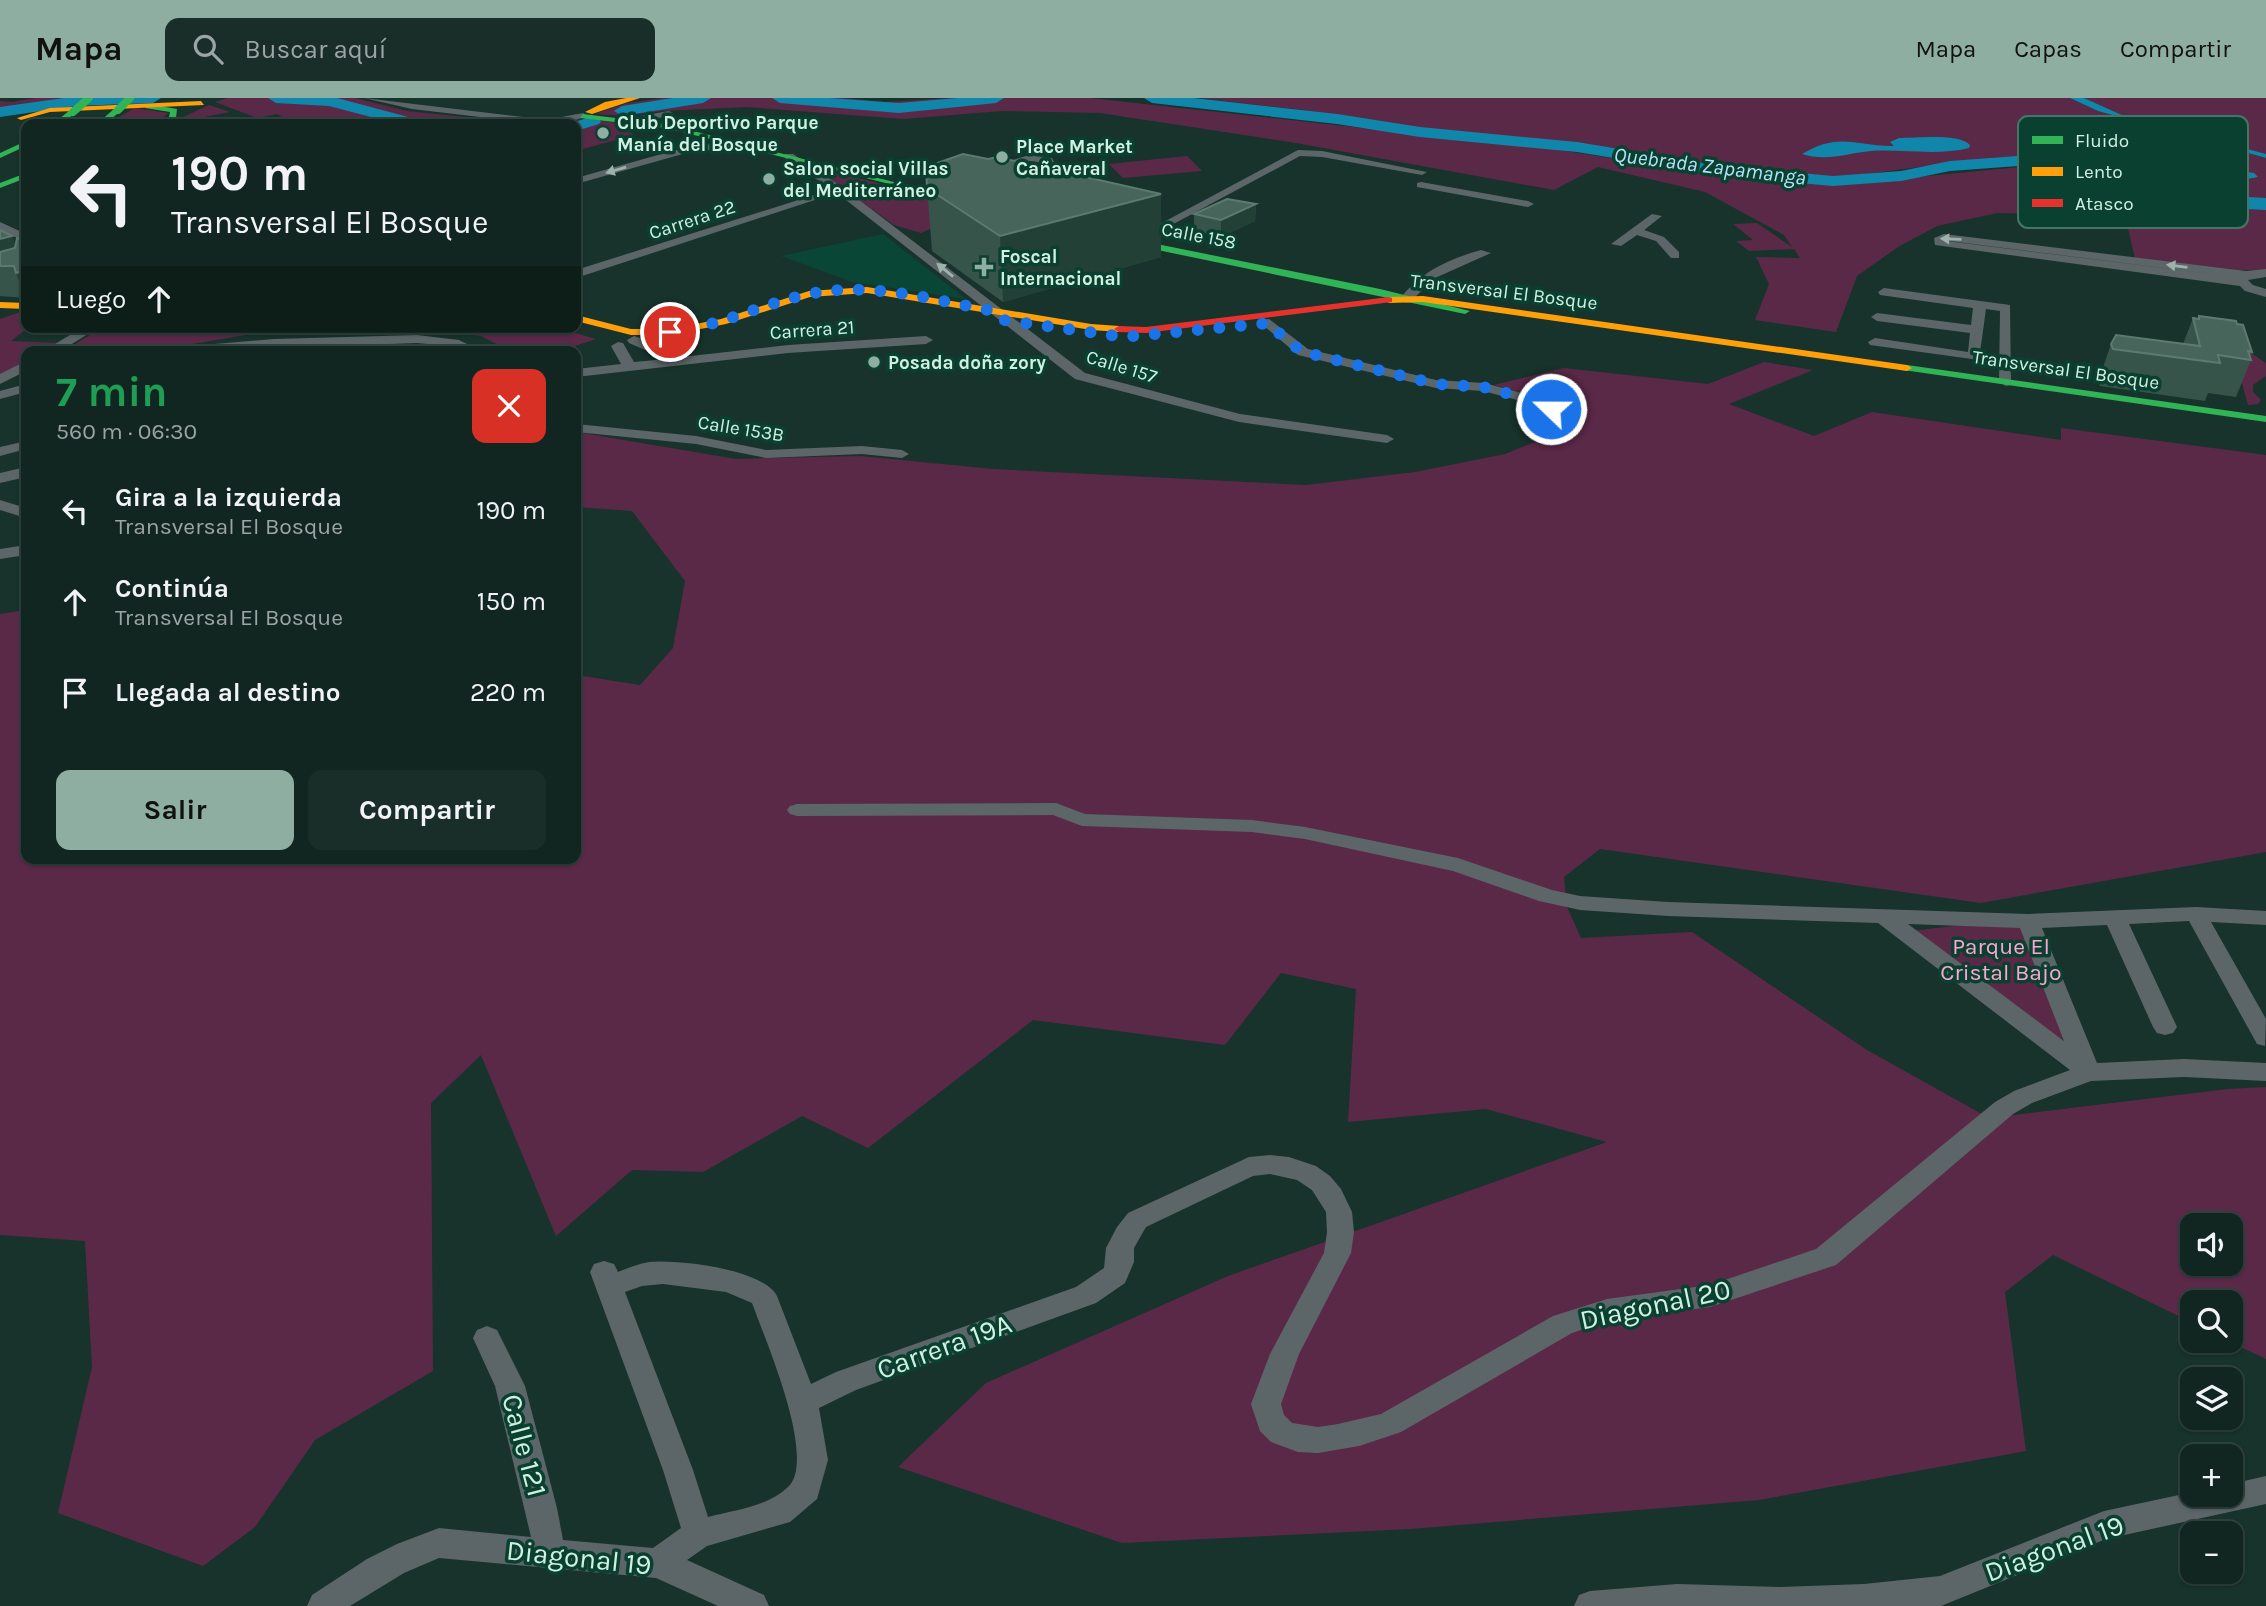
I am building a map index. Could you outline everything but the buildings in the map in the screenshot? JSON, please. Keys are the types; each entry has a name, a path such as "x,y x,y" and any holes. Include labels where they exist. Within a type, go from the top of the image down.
{"main road":[{"path":"65,117 97,116 112,104 130,98"},
{"path":"583,116 608,104 636,98"},
{"path":"65,117 205,101"},
{"path":"174,119 205,101"},
{"path":"148,106 174,111 170,119"},
{"path":"583,116 667,120 754,148 965,197 986,206"},
{"path":"0,156 21,146"},
{"path":"1,178 21,160"},
{"path":"1,178 21,170"},
{"path":"1,178 21,176"},
{"name":"Calle 158","path":"1104,236 1130,243 1294,271 1465,312"},
{"path":"1352,304 1366,297 1368,288"},
{"name":"Transversal El Bosque","path":"581,319 631,332 677,331 723,322 794,298 848,290 884,291 1069,330 1141,337 1389,307 1465,312 2266,426"},
{"name":"Transversal El Bosque","path":"581,328 669,345 794,304 835,297 886,299 1090,327 1146,330 1406,299 1469,304 2266,419"},
{"path":"0,299 21,299"},
{"path":"1389,307 1406,299"},
{"path":"0,305 21,306"},
{"path":"1038,345 1047,338 1069,330"}],"street":[{"path":"369,98 413,109 520,119"},
{"path":"565,119 583,116"},
{"path":"581,180 697,147 754,148"},
{"path":"1210,206 1272,171 1294,154 1307,152 1422,172"},
{"name":"Calle 157","path":"789,156 841,191 1080,376 1239,418 1387,439"},
{"path":"1040,158 1051,162 1051,166 1037,169 1018,175 1016,163 1024,159 1040,158"},
{"path":"1130,243 1272,171"},
{"path":"1421,185 1528,204"},
{"name":"Carrera 22","path":"581,272 818,197"},
{"path":"1617,244 1656,216"},
{"path":"0,226 13,222"},
{"path":"0,226 21,236"},
{"path":"0,226 5,237 21,247"},
{"path":"1636,231 1660,239 1675,255"},
{"path":"2265,294 2243,278 1944,237 1938,240 1939,243 1949,245 2243,278 2266,273"},
{"path":"1406,299 1411,291 1432,280 1451,264 1485,253"},
{"path":"1884,292 2006,308 2006,382"},
{"path":"1875,342 1973,357 1980,305"},
{"path":"1877,317 1977,330"},
{"path":"1269,323 1303,352 1436,384 1483,387 1551,405 1551,409 1539,420"},
{"path":"60,346 82,333"},
{"path":"238,346 323,339 424,340 461,346"},
{"path":"418,346 424,340"},
{"name":"Carrera 21","path":"581,373 788,349 926,340"},
{"path":"669,345 680,362"},
{"path":"618,346 630,368"},
{"path":"0,380 21,368"},
{"path":"0,395 21,389"},
{"name":"Calle 153B","path":"581,428 672,437 766,454 862,450 902,454"},
{"path":"0,452 21,446"},
{"path":"0,478 21,473"},
{"path":"0,505 21,511"},
{"path":"0,554 21,551"},
{"path":"797,810 916,807 1056,809 1082,820 1252,826 1305,833 1458,865 1547,896 1580,903 2028,920 2196,914 2266,918"},
{"path":"2196,914 2265,1038"},
{"path":"1883,916 2089,1072"},
{"path":"2115,917 2165,1027"},
{"path":"2028,920 2089,1072"},
{"name":"Diagonal 20","path":"1286,1164 1318,1179 1329,1192 1335,1201 1341,1232 1337,1253 1274,1378 1266,1404 1270,1420 1277,1429 1306,1440 1327,1440 1362,1435 1391,1423 1563,1324 1607,1310 1710,1296 1826,1257 2004,1108 2023,1097 2089,1072 2184,1068 2266,1072"},
{"name":"Carrera 19A","path":"803,1402 846,1381 1086,1295 1115,1275 1123,1241 1137,1220 1249,1167 1267,1163 1286,1164"},
{"path":"658,1563 698,1534 779,1512 798,1498 806,1489 813,1460 803,1402 762,1296 755,1289 733,1281 653,1273 608,1279 678,1470 698,1534"},
{"name":"Calle 121","path":"488,1338 510,1386 542,1508 550,1555"},
{"name":"Diagonal 19","path":"1590,1606 1677,1600 1780,1602 1864,1599 1940,1591 2104,1525 2266,1490"},
{"name":"Diagonal 19","path":"323,1606 374,1572 416,1550 439,1543 658,1563 753,1606"}],"shaded area":[{"path":"883,234 966,299 852,282 781,256"}],"green space":[{"path":"77,98 69,105 0,112 0,101"},
{"path":"227,98 355,98 407,111 485,119 274,119 282,117 277,114 257,118 215,102"},
{"path":"662,98 844,98 884,102 950,98 1090,98 1553,149 1713,174 1845,184 2018,167 2018,213 1997,213 1937,226 1898,247 1857,276 1836,332 1755,320 1769,284 1756,257 1800,258 1794,249 1749,251 1736,241 1753,240 1733,224 1757,223 1792,247 1784,235 1705,192 1598,167 1554,190 1296,143 1100,113 1002,111 903,119 747,107 663,111 624,116 595,114 628,103"},
{"path":"1198,98 2070,98 2116,116 2018,116 2018,161 1958,162 1835,178 1735,168 1615,148 1434,131 1304,110"},
{"path":"2084,98 2266,98 2266,154 2248,149 2248,116 2124,116"},
{"path":"209,105 230,112 194,119 179,119"},
{"path":"135,108 168,113 160,119 116,119"},
{"name":"Club Deportivo Parque Manía del Bosque","path":"581,120 630,124 622,127 634,135 581,150"},
{"path":"2248,153 2266,158 2266,203 2248,202"},
{"path":"1187,156 1202,171 1123,178 1109,164"},
{"path":"814,167 978,208 921,233 894,225"},
{"path":"2248,206 2266,207 2266,270 2238,270 2135,258 2128,228 2248,228"},
{"path":"21,312 21,333 11,341 59,343 54,346 21,346 21,364 0,376 0,319"},
{"path":"93,333 257,333 180,346 72,346"},
{"path":"453,333 576,333 596,339 575,346 500,346 481,336"},
{"path":"2233,351 2251,353 2266,363 2266,376 2253,385 2253,392 2261,400 2258,404 2248,405"},
{"path":"1764,362 1813,370 1729,404 1814,436 1872,412 2061,440 2061,428 2266,455 2266,852 1981,903 1600,849 1564,877 1567,907 1581,938 1692,932 1867,1050 1989,1118 2228,1089 2266,1087 2266,1359 2243,1348 2243,1290 2180,1290 2180,1317 2053,1255 2005,1292 2026,1451 1759,1500 1411,1529 1122,1543 898,1467 986,1383 1228,1276 1607,1142 1486,1109 1348,1122 1356,989 1281,973 1225,1045 1033,1020 868,1148 802,1116 703,1172 632,1170 556,1236 481,1055 431,1103 433,1371 315,1440 255,1527 203,1566 58,1513 92,1367 85,1241 0,1235 0,614 21,611 21,864 581,864 581,676 640,685 673,648 685,581 632,511 581,507 581,433 736,459 860,456 993,469 1306,485 1415,472 1505,454 1542,439 1580,407 1494,385 1564,368 1708,384"},
{"name":"Parque El Cristal Bajo","path":"1962,925 2025,928 2064,1040 1911,931"}],"water":[{"path":"2070,98 2084,98 2124,116 2098,111"},
{"path":"1899,138 1947,138 1965,141 1970,145 1969,148 1945,152 1871,151 1828,157 1802,154 1827,143 1838,142 1894,146 1890,142"},
{"path":"2248,149 2266,154 2266,158 2248,153"},
{"path":"2248,172 2254,173 2258,177 2248,179"}],"waterway":[{"name":"Quebrada Zapamanga","path":"0,112 76,101 153,98"},
{"name":"Quebrada Zapamanga","path":"276,98 330,101 397,119"},
{"name":"Quebrada Zapamanga","path":"622,111 703,98"},
{"name":"Quebrada Zapamanga","path":"780,98 899,108 996,98"},
{"name":"Quebrada Zapamanga","path":"1152,98 1337,119 1420,132 1577,147 1723,171 1833,181 1901,176 1950,166 2018,161"},
{"name":"Quebrada Zapamanga","path":"581,125 593,121"},
{"name":"Quebrada Zapamanga","path":"2248,203 2266,204"}],"traffic: fast":[{"path":"73,112 89,98"},
{"path":"118,110 130,98"},
{"path":"148,106 174,111 170,119"},
{"path":"107,119 118,110"},
{"path":"64,119 73,112"},
{"path":"583,116 666,126 965,201"},
{"path":"0,156 21,146"},
{"path":"0,186 21,177"},
{"path":"1122,240 1465,311"},
{"path":"1907,368 2266,419"}],"traffic: slow":[{"path":"589,112 608,104 636,98"},
{"path":"21,118 50,110 201,103"},
{"path":"581,319 631,332 670,332 723,322 809,294 867,290 1091,327 1119,329"},
{"path":"1389,300 1423,299 1907,368"},
{"path":"0,305 21,306"}],"traffic: jam":[{"path":"1119,329 1146,330 1389,300"}],"place":[{"name":"Club Deportivo Parque Manía del Bosque","path":"603,133"},
{"name":"Place Market Cañaveral","path":"1002,157"},
{"name":"Salon social Villas del Mediterráneo","path":"769,179"},
{"name":"Foscal Internacional","path":"984,267"},
{"name":"Posada doña zory","path":"874,362"}],"route":[{"path":"670,332 723,322 794,298 848,290 884,291 993,311 1004,320 1110,336 1141,337 1269,323 1303,352 1436,384 1501,391 1551,405 1551,409"}]}
